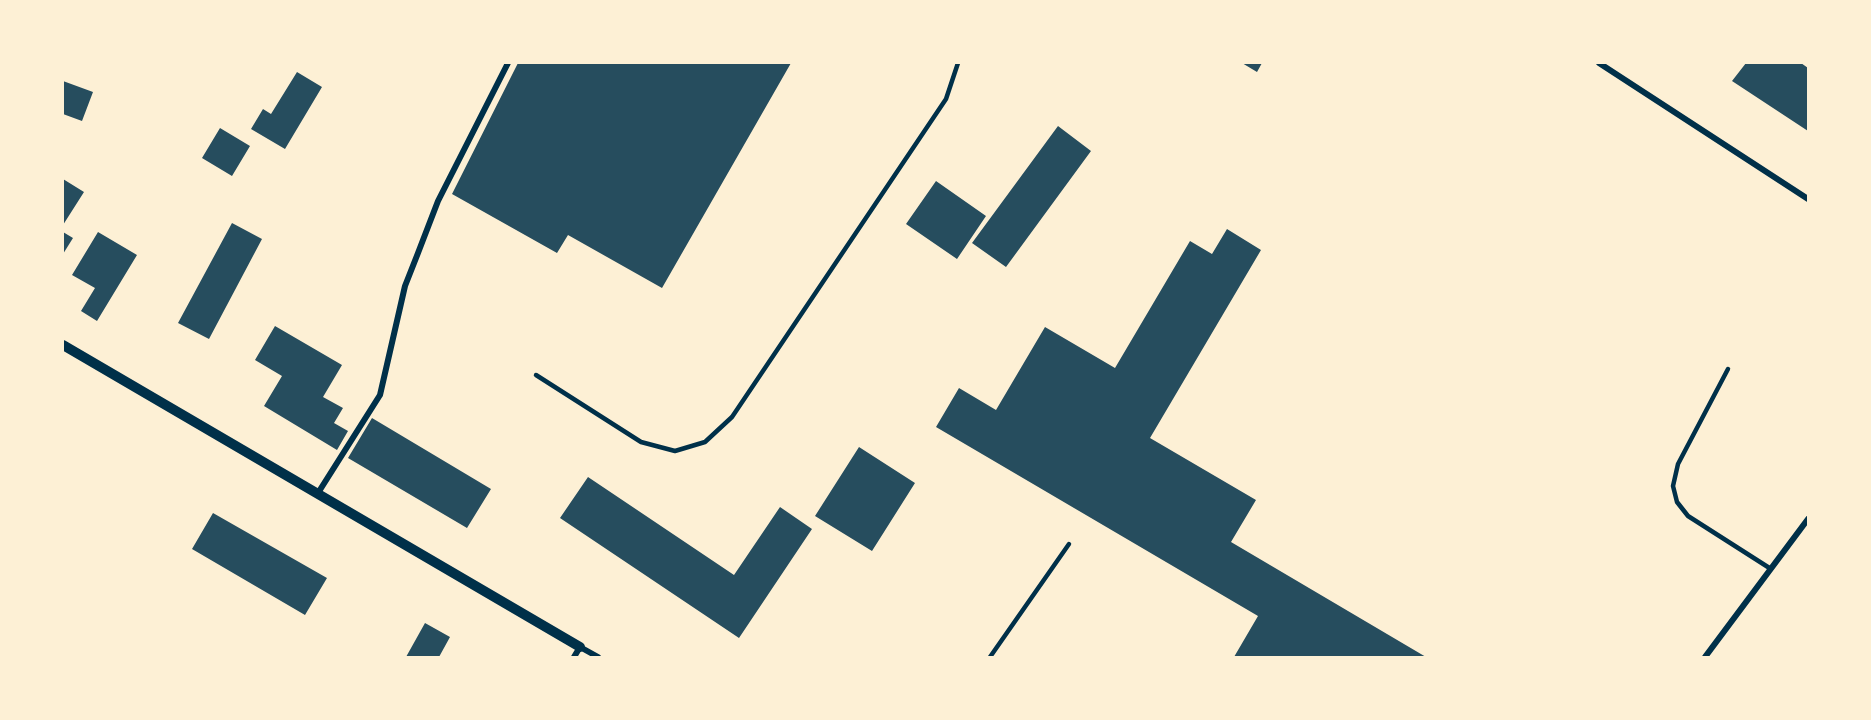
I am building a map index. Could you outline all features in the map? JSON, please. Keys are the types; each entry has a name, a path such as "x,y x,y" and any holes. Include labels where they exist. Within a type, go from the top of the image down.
{"street":[{"path":"318,494 380,395 405,286 438,201 508,63"},
{"path":"1599,63 1808,199"},
{"path":"63,345 597,657"},
{"path":"1705,657 1808,519"},
{"path":"574,657 580,646"}],"lane":[{"path":"536,375 641,442 675,451 705,442 732,417 946,99 958,63"},
{"path":"1728,369 1678,464 1673,486 1677,502 1688,516 1771,569"},
{"path":"990,657 1069,544"}],"building":[{"path":"518,63 791,63 662,288 568,235 557,253 452,194"},
{"path":"1242,63 1262,63 1257,72"},
{"path":"1746,63 1801,63 1808,68 1808,131 1732,81"},
{"path":"297,72 322,87 285,149 251,129 263,109 271,114"},
{"path":"63,81 93,92 82,121 63,114"},
{"path":"1058,126 1091,151 1006,267 972,243"},
{"path":"220,128 250,146 232,176 202,158"},
{"path":"63,179 84,192 63,225"},
{"path":"936,181 986,216 957,259 906,224"},
{"path":"232,223 262,239 209,339 178,323"},
{"path":"1227,229 1261,250 1150,438 1256,500 1231,542 1426,657 1234,657 1258,616 936,427 959,388 996,410 1045,327 1115,368 1190,241 1212,254"},
{"path":"63,232 73,238 63,254"},
{"path":"98,232 137,255 97,321 81,311 95,288 72,275"},
{"path":"275,326 342,365 323,397 343,408 334,423 348,431 337,450 264,406 282,376 255,360"},
{"path":"372,418 491,489 467,528 348,458"},
{"path":"859,447 915,483 872,551 815,516"},
{"path":"588,477 734,575 780,507 812,529 739,638 560,518"},
{"path":"213,513 327,578 305,615 192,549"},
{"path":"425,623 450,637 439,657 406,657"}]}
